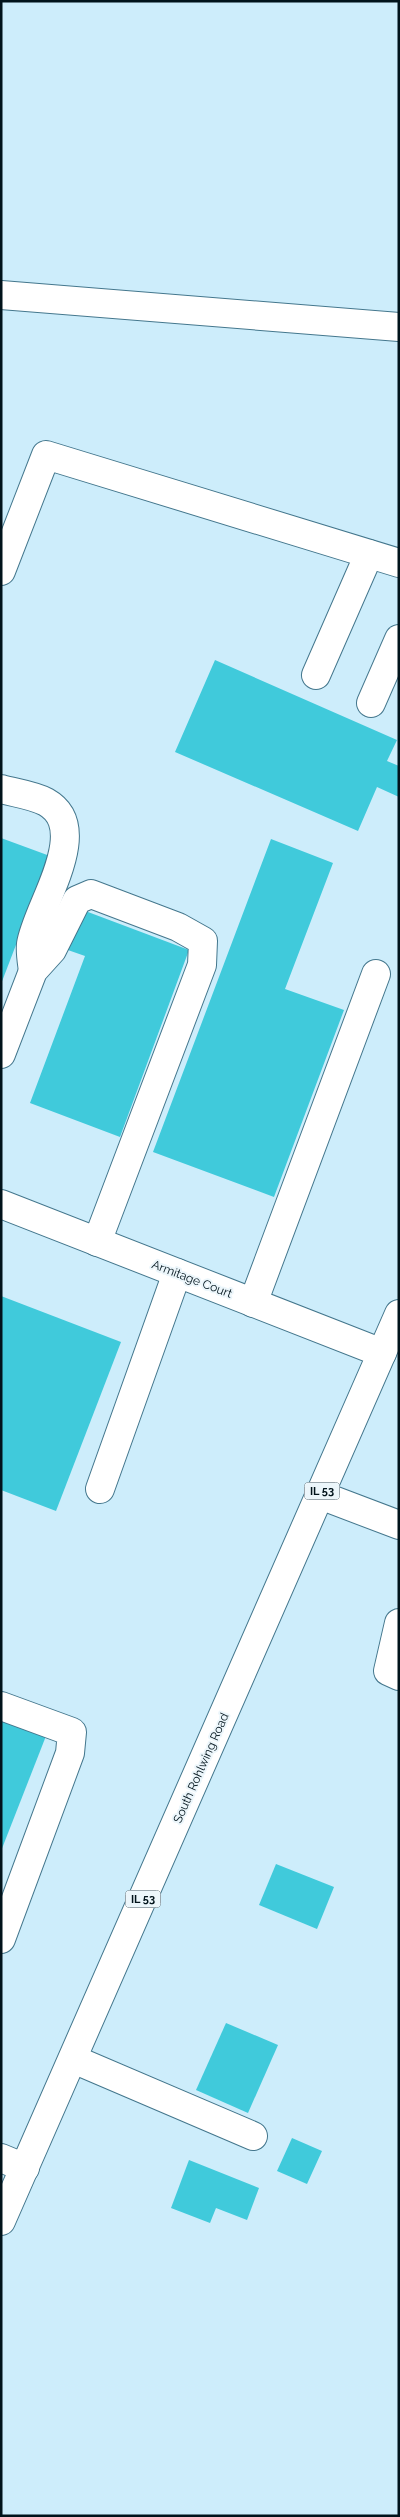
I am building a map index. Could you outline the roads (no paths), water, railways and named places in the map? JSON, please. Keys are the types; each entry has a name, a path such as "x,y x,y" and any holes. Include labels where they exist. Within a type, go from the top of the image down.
{"main road":[{"path":"1,295 399,327"},
{"path":"1,571 46,455 399,563"},
{"path":"316,675 369,554"},
{"path":"371,703 399,639"},
{"path":"1,789 46,802 60,816 64,828 63,855 31,944 33,971"},
{"path":"1,1054 33,971 52,950 77,900 91,894 178,927 203,941 202,965 97,1242"},
{"path":"253,1302 376,974"},
{"name":"Armitage Court","path":"1,1204 382,1353"},
{"path":"100,1489 177,1273"},
{"name":"South Rohlwing Road","path":"1,2221 13,2163 73,2059 399,1314"},
{"path":"320,1495 399,1525"},
{"path":"399,1623 388,1671 399,1676"},
{"path":"1,1706 72,1732 70,1753 1,1939"},
{"path":"73,2059 253,2136"}]}
